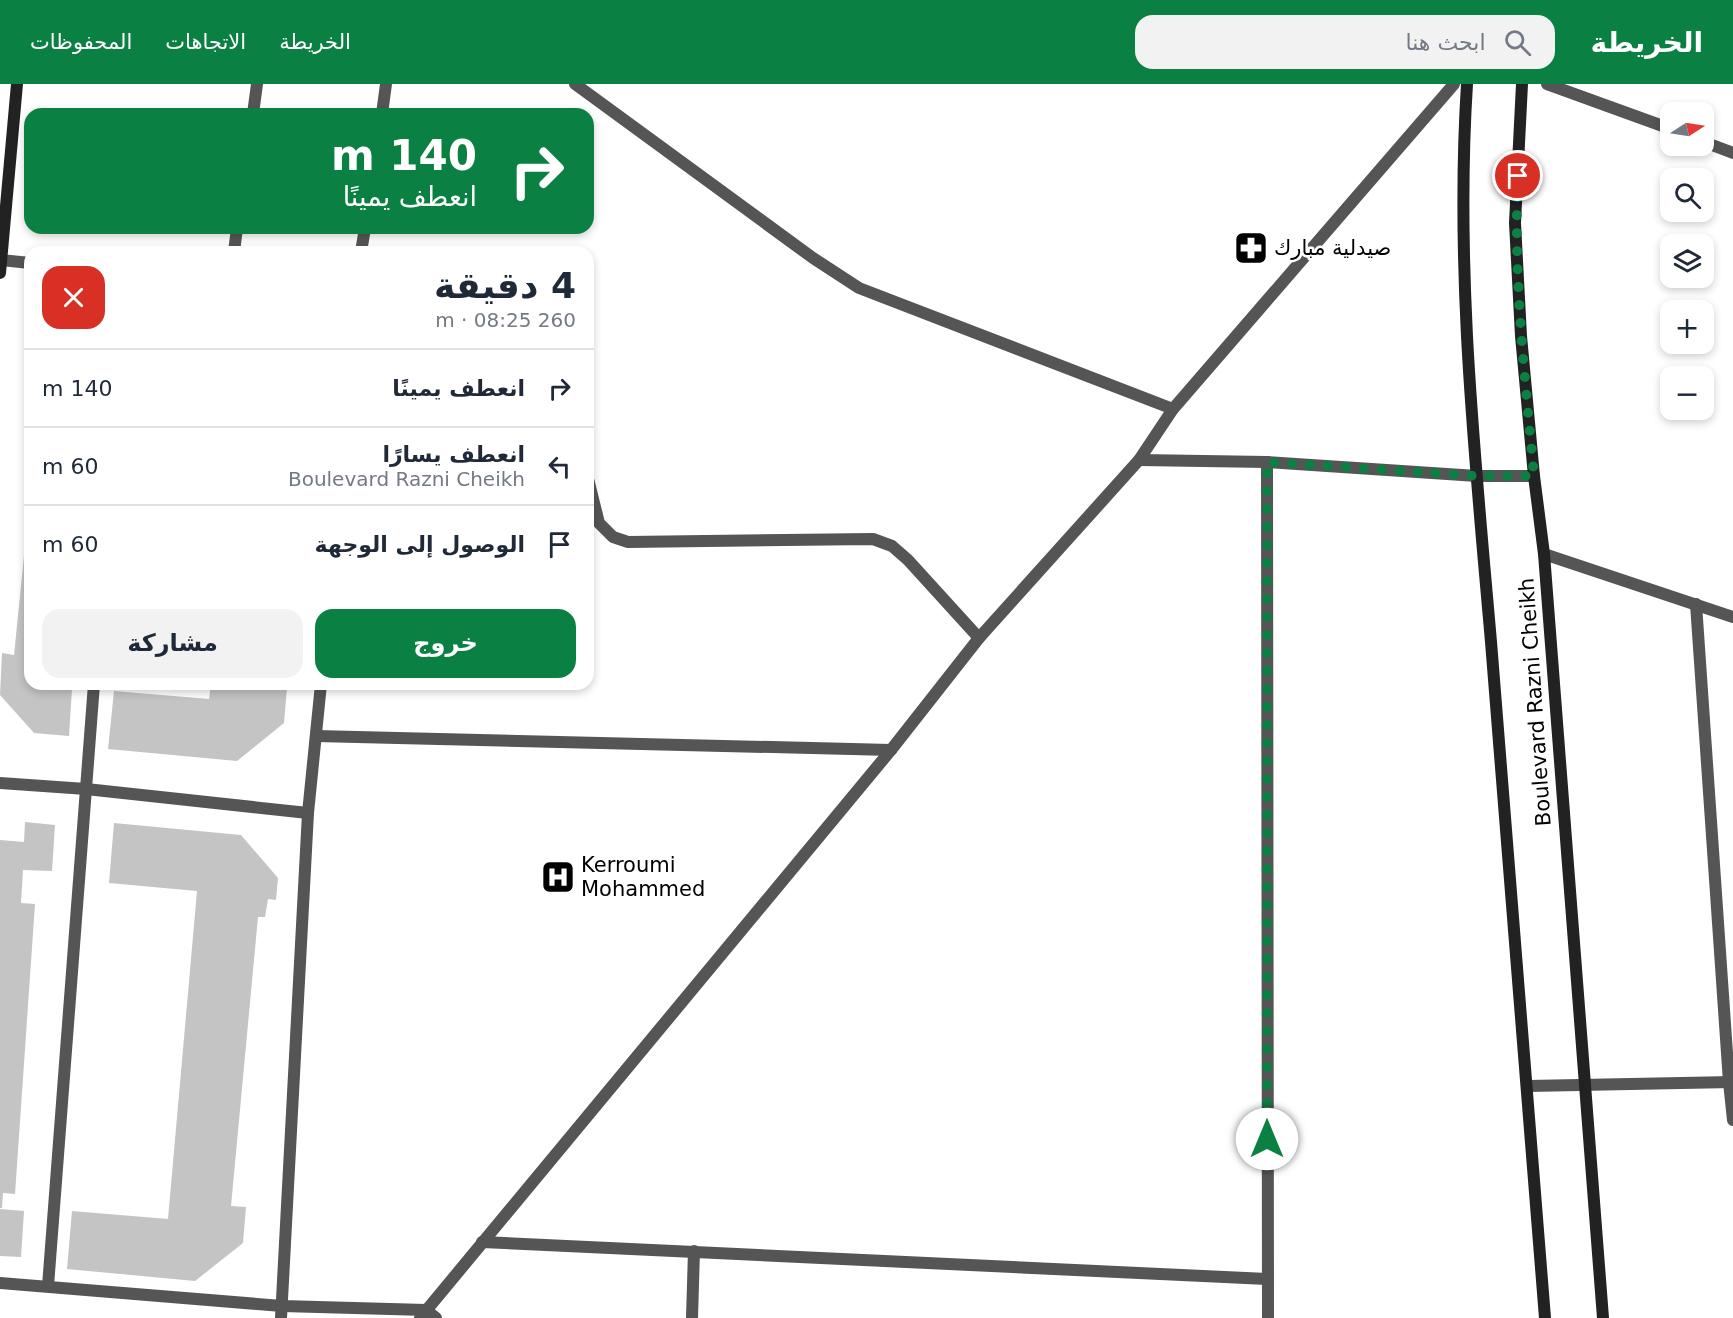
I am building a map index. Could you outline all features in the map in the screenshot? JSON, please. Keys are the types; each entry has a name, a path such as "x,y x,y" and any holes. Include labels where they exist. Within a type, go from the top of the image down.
{"main road":[{"path":"1,267 17,84"},
{"name":"Boulevard Razni Cheikh","path":"1467,84 1462,249 1477,476 1545,1318"},
{"name":"Boulevard Razni Cheikh","path":"1522,84 1515,223 1521,336 1544,554 1603,1318"}],"street":[{"path":"254,108 257,84"},
{"path":"382,108 386,84"},
{"path":"575,84 813,258 860,288 1173,409"},
{"path":"423,1314 891,750 979,638 1139,460 1173,409 1454,84"},
{"path":"1547,84 1660,125"},
{"path":"1714,146 1733,153"},
{"path":"1,267 24,263"},
{"path":"1139,460 1267,462 1477,476 1534,476"},
{"path":"1267,462 1268,1318"},
{"path":"594,503 599,523 613,537 628,543 873,539 892,546 908,560 979,638"},
{"path":"1544,554 1733,617"},
{"path":"1696,604 1733,1120"},
{"path":"48,1287 94,690"},
{"path":"282,1312 308,813 320,690"},
{"path":"316,736 891,750"},
{"path":"0,783 86,789 308,813"},
{"path":"1528,1086 1731,1082"},
{"path":"482,1242 1267,1279"},
{"path":"692,1318 694,1251"},
{"path":"0,1283 282,1312 423,1314 436,1318"}],"building":[{"path":"24,556 24,690 72,690 69,736 34,733 0,695 2,653 14,655"},
{"path":"210,690 287,690 284,723 237,761 108,749 114,691 209,699"},
{"path":"25,822 55,825 52,871 23,870 21,903 35,904 15,1194 3,1193 2,1208 0,1208 0,840 24,842"},
{"path":"114,823 241,835 278,878 276,900 268,899 265,917 258,917 231,1206 246,1207 243,1243 195,1281 67,1269 72,1211 168,1219 197,891 109,883"},
{"path":"0,1209 24,1211 21,1257 0,1256"}],"place":[{"name":"صيدلية مبارك","path":"1251,248"},
{"name":"Kerroumi Mohammed","path":"558,877"}],"route":[{"path":"1267,1139 1267,462 1477,476 1534,476 1521,336 1515,223 1518,176"}]}
